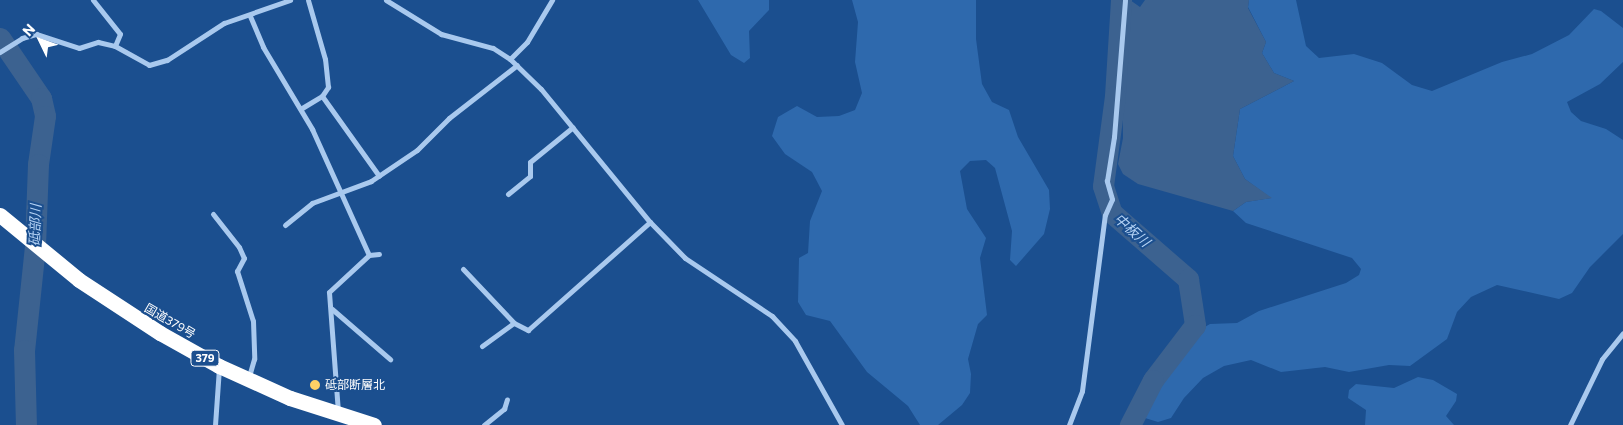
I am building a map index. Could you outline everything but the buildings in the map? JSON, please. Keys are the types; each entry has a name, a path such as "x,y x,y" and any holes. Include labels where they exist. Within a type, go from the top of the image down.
{"highway":[{"name":"国道379号","path":"0,215 53,258 124,311 219,366 338,415 374,425"}],"street":[{"path":"93,0 120,34 115,46"},
{"path":"0,52 22,38 36,34 79,48 98,42 115,46 149,65 167,60 224,23 250,16 290,0"},
{"path":"302,108 322,96 328,87 325,60 308,0"},
{"path":"386,0 442,34 493,48 517,65 573,127 650,222 685,258 772,316 795,341 842,425"},
{"path":"510,59 527,42 552,0"},
{"path":"1069,425 1082,391 1105,215 1112,198 1107,180 1114,137 1125,0"},
{"path":"250,16 284,84 302,108 338,192 369,255"},
{"path":"284,225 312,203 378,176 417,150 449,118 517,65"},
{"path":"322,96 378,176"},
{"path":"508,194 530,176 530,162 573,127"},
{"path":"213,214 239,246 244,258 236,271 253,321 254,359 248,379"},
{"path":"463,269 514,323 528,330 650,222"},
{"path":"338,415 332,309 329,292 369,255 379,254"},
{"path":"332,309 390,359"},
{"path":"482,346 514,323"},
{"path":"1570,425 1602,359 1623,333"},
{"path":"215,425 219,366"},
{"path":"484,425 504,409 507,399"}],"shaded area":[{"path":"698,0 769,0 769,10 749,31 750,58 744,63 731,55"},
{"path":"852,0 976,0 976,39 982,84 992,102 1009,110 1018,137 1049,190 1050,209 1044,234 1016,266 1010,260 1012,231 995,168 986,160 970,161 960,171 967,209 986,238 980,258 987,315 978,324 968,359 971,374 970,393 962,405 938,425 920,425 908,406 867,372 830,321 806,315 798,302 799,258 808,253 810,221 822,191 812,172 785,154 772,136 778,117 797,106 817,117 839,116 855,110 862,93 855,62 858,22"},
{"path":"1130,0 1140,7 1145,0 1249,0 1248,8 1266,42 1262,53 1274,73 1294,81 1240,109 1233,156 1245,179 1272,198 1246,202 1233,211 1138,184 1123,174 1118,164 1123,138 1122,51"},
{"path":"1249,0 1296,0 1306,46 1319,58 1354,54 1382,63 1412,85 1432,91 1502,62 1532,54 1569,35 1594,9 1601,11 1623,28 1623,62 1600,84 1567,102 1571,112 1581,121 1606,129 1623,140 1623,234 1590,267 1572,293 1559,299 1497,285 1471,297 1457,312 1447,339 1410,366 1389,365 1349,372 1325,367 1281,372 1251,360 1224,366 1203,378 1184,398 1171,418 1158,422 1145,418 1143,411 1169,362 1187,337 1210,324 1237,323 1259,311 1346,283 1359,275 1361,269 1352,258 1246,223 1233,211 1246,202 1271,198 1245,179 1233,156 1240,109 1294,81 1274,73 1262,53 1266,42 1248,7"},
{"path":"1418,377 1433,380 1457,394 1456,401 1446,416 1454,425 1365,425 1366,410 1348,398 1349,390 1356,384 1394,388"}],"waterway":[{"name":"中板川","path":"1121,0 1115,96 1103,186 1112,213 1188,279 1195,325 1153,380 1130,425"},
{"name":"砥部川","path":"0,38 41,98 45,116 38,164 35,246 24,350 26,425"}],"place":[{"name":"砥部断層北","path":"315,385"}]}
